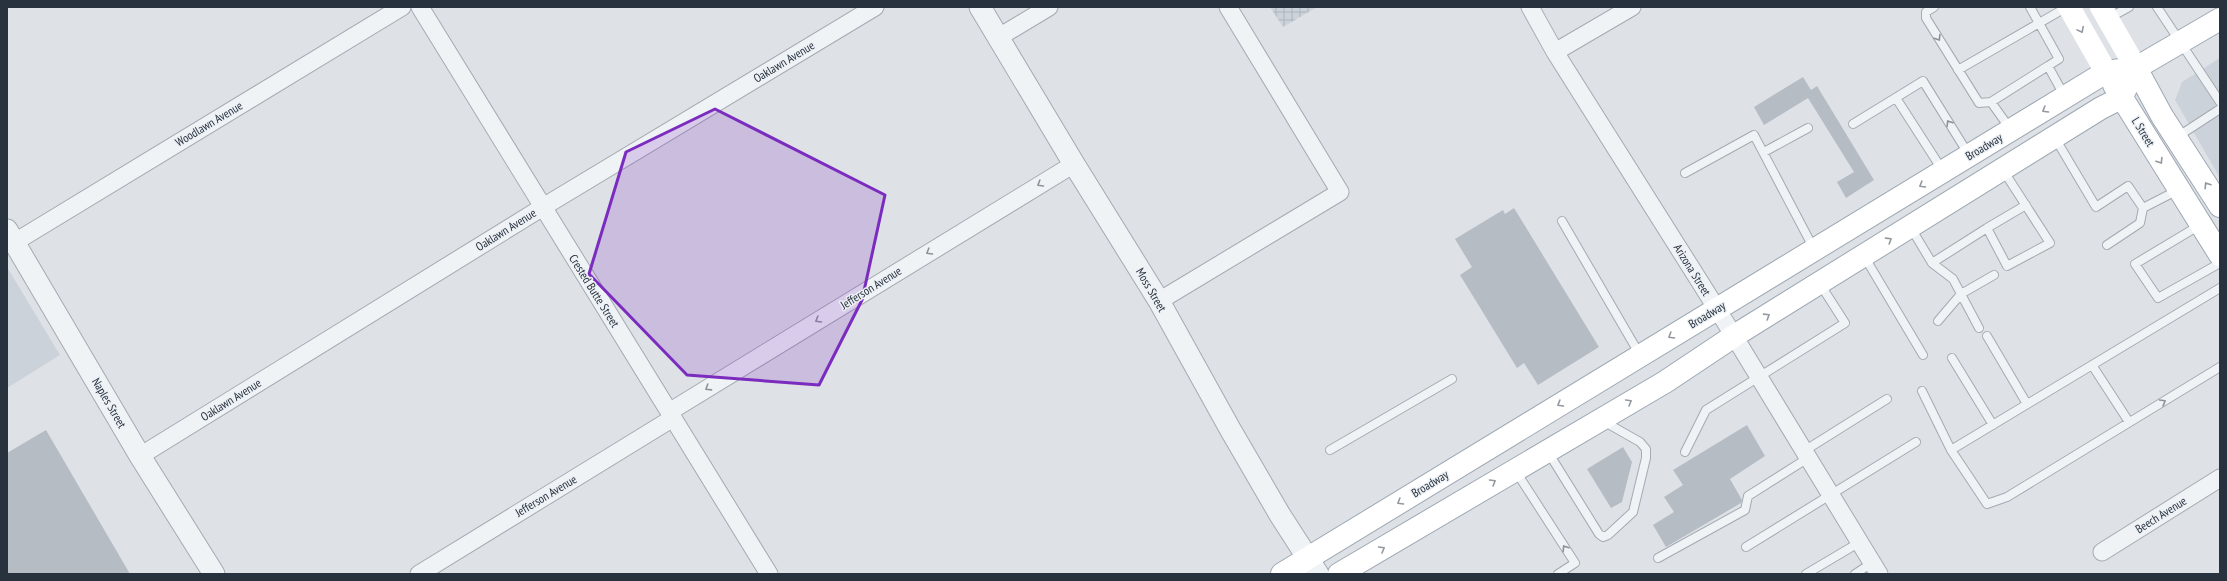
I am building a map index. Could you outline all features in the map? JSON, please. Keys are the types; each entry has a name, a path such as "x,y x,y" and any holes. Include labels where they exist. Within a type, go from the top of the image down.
{"main road":[{"name":"L Street","path":"2068,7 2121,98 2220,254"},
{"name":"L Street","path":"2104,12 2176,138 2220,204"},
{"name":"Broadway","path":"1282,574 1313,566 1640,356 2106,72 2136,68 2180,43 2219,16"},
{"path":"1339,574 1546,450 1664,382 1734,336 2054,137 2121,98 2136,68"}],"street":[{"name":"Woodlawn Avenue","path":"11,236 402,7"},
{"name":"Crested Butte Street","path":"420,7 769,574"},
{"name":"Oaklawn Avenue","path":"140,456 543,207 875,7"},
{"name":"Moss Street","path":"980,7 1074,164 1159,301 1230,429 1313,566"},
{"path":"999,37 1049,7"},
{"path":"1159,301 1340,192 1228,7"},
{"name":"Arizona Street","path":"1530,7 1555,52 1734,336 1876,569"},
{"path":"1555,52 1632,7"},
{"name":"Jefferson Avenue","path":"418,574 1074,164"},
{"name":"Naples Street","path":"11,236 140,456 214,574"},
{"name":"Beech Avenue","path":"2102,552 2220,478"}],"lane":[{"path":"1934,7 1926,12 1926,18 1979,103 1990,102 2059,59 2040,22 2030,7"},
{"path":"1958,70 2068,7"},
{"path":"2104,12 2129,7"},
{"path":"2157,7 2220,102"},
{"path":"2048,66 2065,98"},
{"path":"1853,124 1923,81 1969,156"},
{"path":"1896,98 1943,172"},
{"path":"1990,102 2011,130"},
{"path":"2176,138 2220,109"},
{"path":"1764,152 1808,128"},
{"path":"1685,173 1754,135 1814,250"},
{"path":"2054,137 2096,207 2128,186 2143,208 2140,224 2107,246"},
{"path":"1987,228 2007,266 2050,243 2003,169"},
{"path":"2143,208 2179,190"},
{"path":"1932,263 2026,205"},
{"path":"1562,221 1640,356"},
{"path":"2201,224 2135,264 2158,298 2220,263"},
{"path":"1910,227 1932,263 1953,279 1979,328"},
{"path":"1864,256 1923,354"},
{"path":"1938,321 1961,294 1994,275"},
{"path":"1685,452 1706,410 1758,376 1845,323 1820,283"},
{"path":"1951,450 2220,288"},
{"path":"1987,336 2027,404"},
{"path":"1952,358 1993,425"},
{"path":"2092,365 2129,422"},
{"path":"1922,391 1951,450 1987,504 2007,497 2220,367"},
{"path":"1330,450 1452,379"},
{"path":"1658,558 1745,510 1748,496 1806,454 1887,399"},
{"path":"1546,450 1599,534 1603,537 1608,535 1633,512 1646,458 1646,449 1640,442 1600,419"},
{"path":"1746,547 1916,442"},
{"path":"1514,470 1575,564 1558,574"},
{"path":"1806,574 1860,542"},
{"path":"1855,574 1876,569"}],"highlighted area":[{"path":"715,109 885,195 862,300 819,385 687,375 589,274 626,152"}],"shaded area":[{"path":"1270,7 1317,7 1283,27"},
{"path":"2220,58 2220,178 2175,100 2182,82"},
{"path":"7,267 60,355 7,388"}],"building":[{"path":"1803,77 1811,90 1817,86 1874,180 1846,198 1837,182 1854,172 1808,98 1764,125 1754,107"},
{"path":"1514,208 1599,347 1538,385 1524,363 1517,368 1460,275 1472,267 1455,239 1503,210 1505,214"},
{"path":"1747,425 1765,456 1730,479 1742,500 1741,503 1666,547 1653,525 1674,512 1664,497 1683,485 1673,470"},
{"path":"46,430 130,574 7,574 7,453"},
{"path":"1623,447 1632,462 1622,502 1611,508 1587,469"}]}
